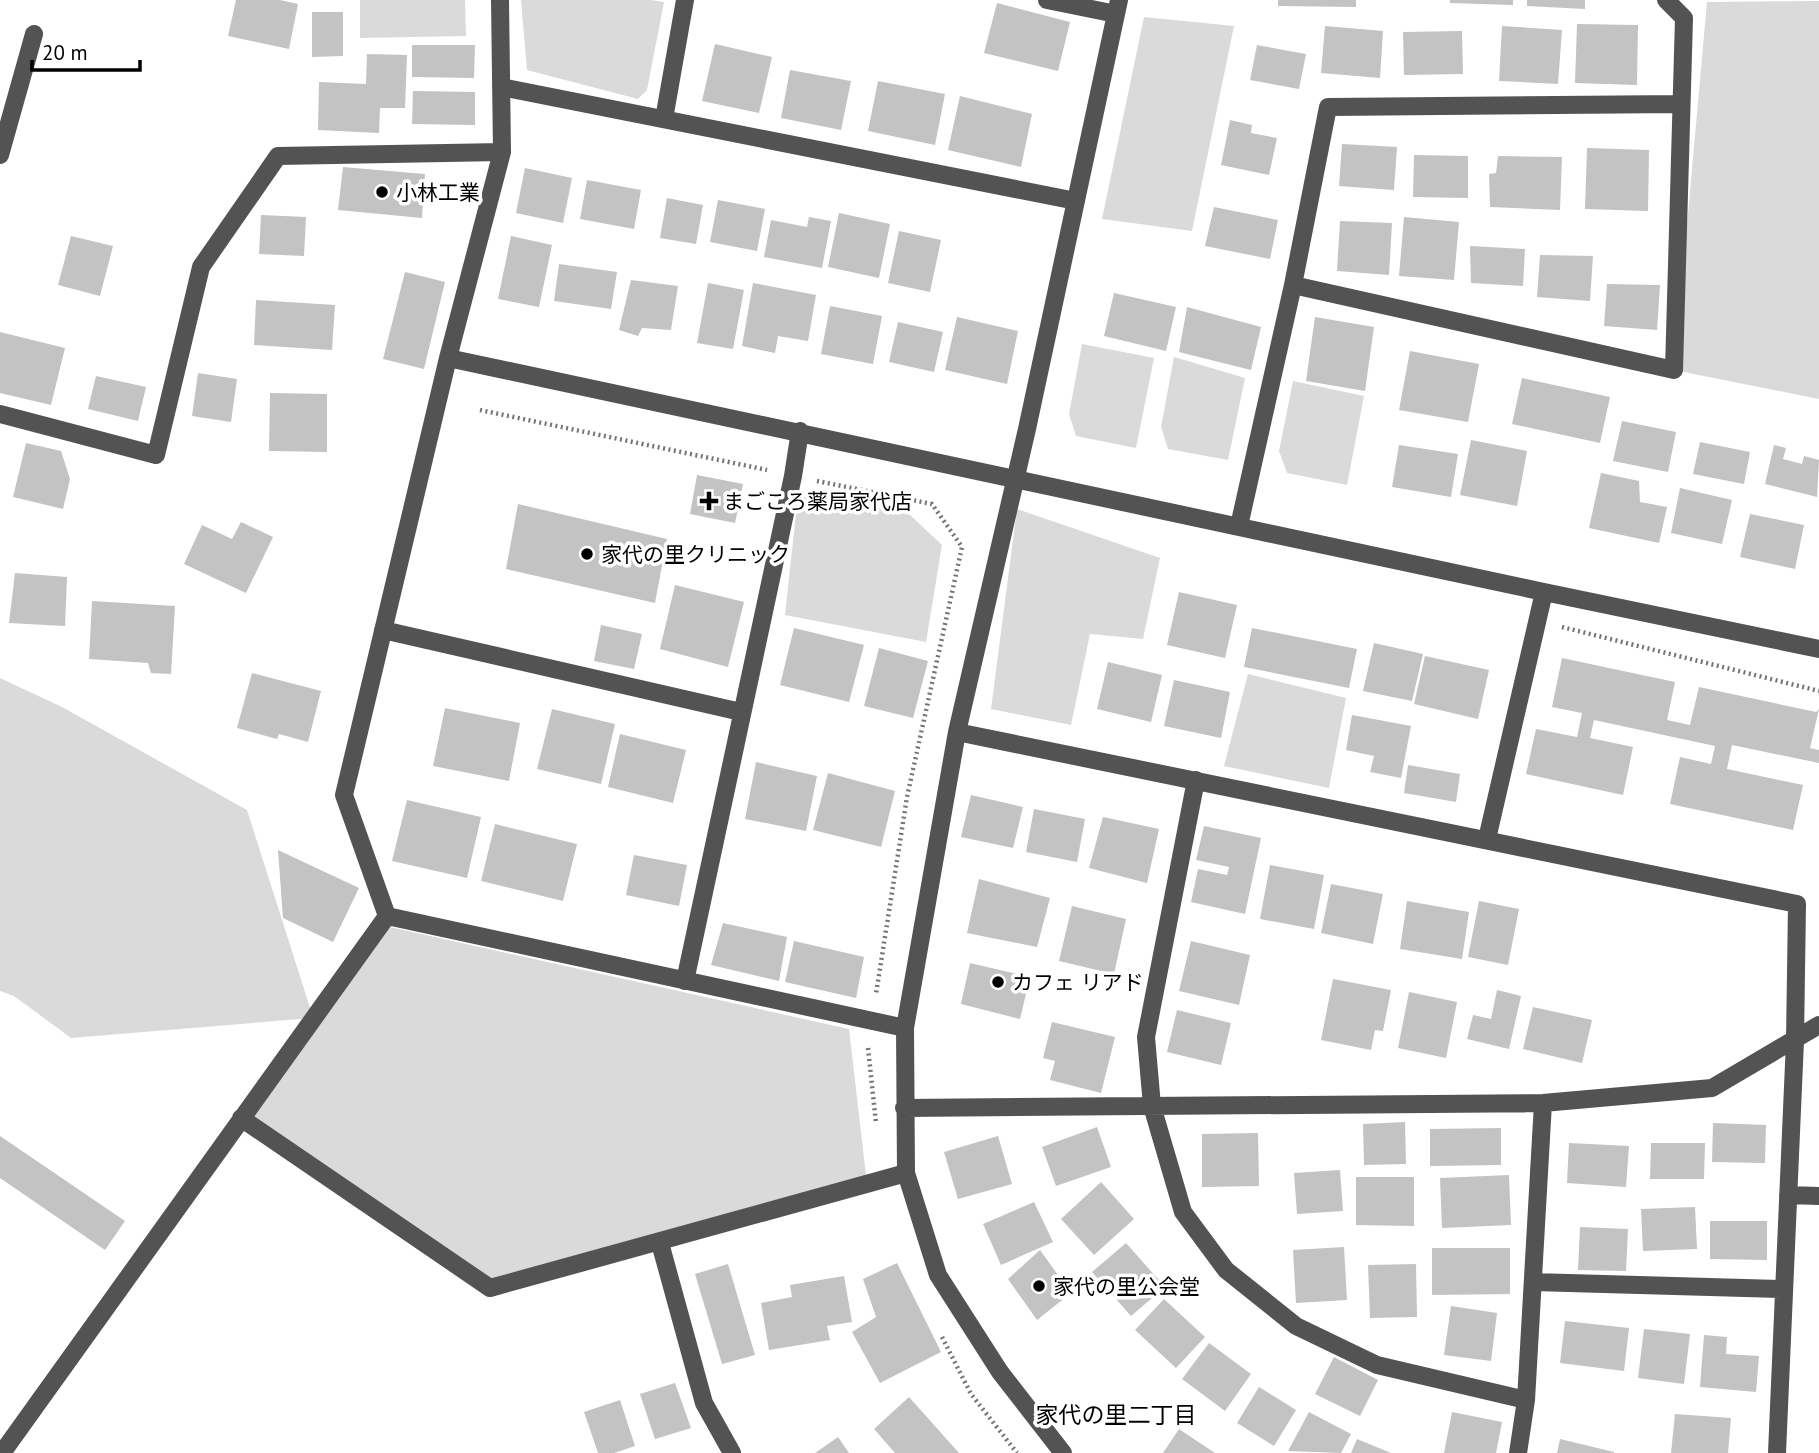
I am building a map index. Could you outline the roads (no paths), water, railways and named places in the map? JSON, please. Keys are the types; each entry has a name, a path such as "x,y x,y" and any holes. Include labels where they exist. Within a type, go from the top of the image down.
{"street":[{"path":"387,916 344,795 448,358 502,152 500,0"},
{"path":"664,119 685,0"},
{"path":"1047,0 1117,7 1015,480 957,732 905,1028 904,1108 906,1173 938,1275 1000,1372 1063,1453"},
{"path":"1293,285 1674,370 1684,18 1666,0"},
{"path":"0,155 34,34"},
{"path":"501,87 1076,201"},
{"path":"1239,526 1293,285 1328,107 1681,104"},
{"path":"0,414 156,455 201,267 278,156 502,152"},
{"path":"448,358 1819,649"},
{"path":"685,981 793,476 800,431"},
{"path":"1487,839 1544,592"},
{"path":"383,630 741,712"},
{"path":"957,732 1797,904 1777,1453"},
{"path":"1196,780 1146,1037 1152,1106 1183,1212 1226,1270 1296,1326 1377,1365 1526,1400"},
{"path":"387,916 905,1028"},
{"path":"2,1453 387,916"},
{"path":"904,1108 1543,1103 1712,1088 1819,1026"},
{"path":"1518,1453 1526,1400 1543,1103"},
{"path":"241,1118 490,1288 906,1173"},
{"path":"1788,1195 1819,1196"},
{"path":"660,1242 704,1403 732,1453"},
{"path":"1533,1282 1784,1289"}],"place":[{"name":"小林工業","path":"382,192"},
{"name":"まごころ薬局家代店","path":"709,501"},
{"name":"家代の里クリニック","path":"587,554"},
{"name":"カフェ リアド","path":"998,982"},
{"name":"家代の里公会堂","path":"1039,1286"}],"district":[{"name":"家代の里二丁目","path":"1116,1414"}]}
